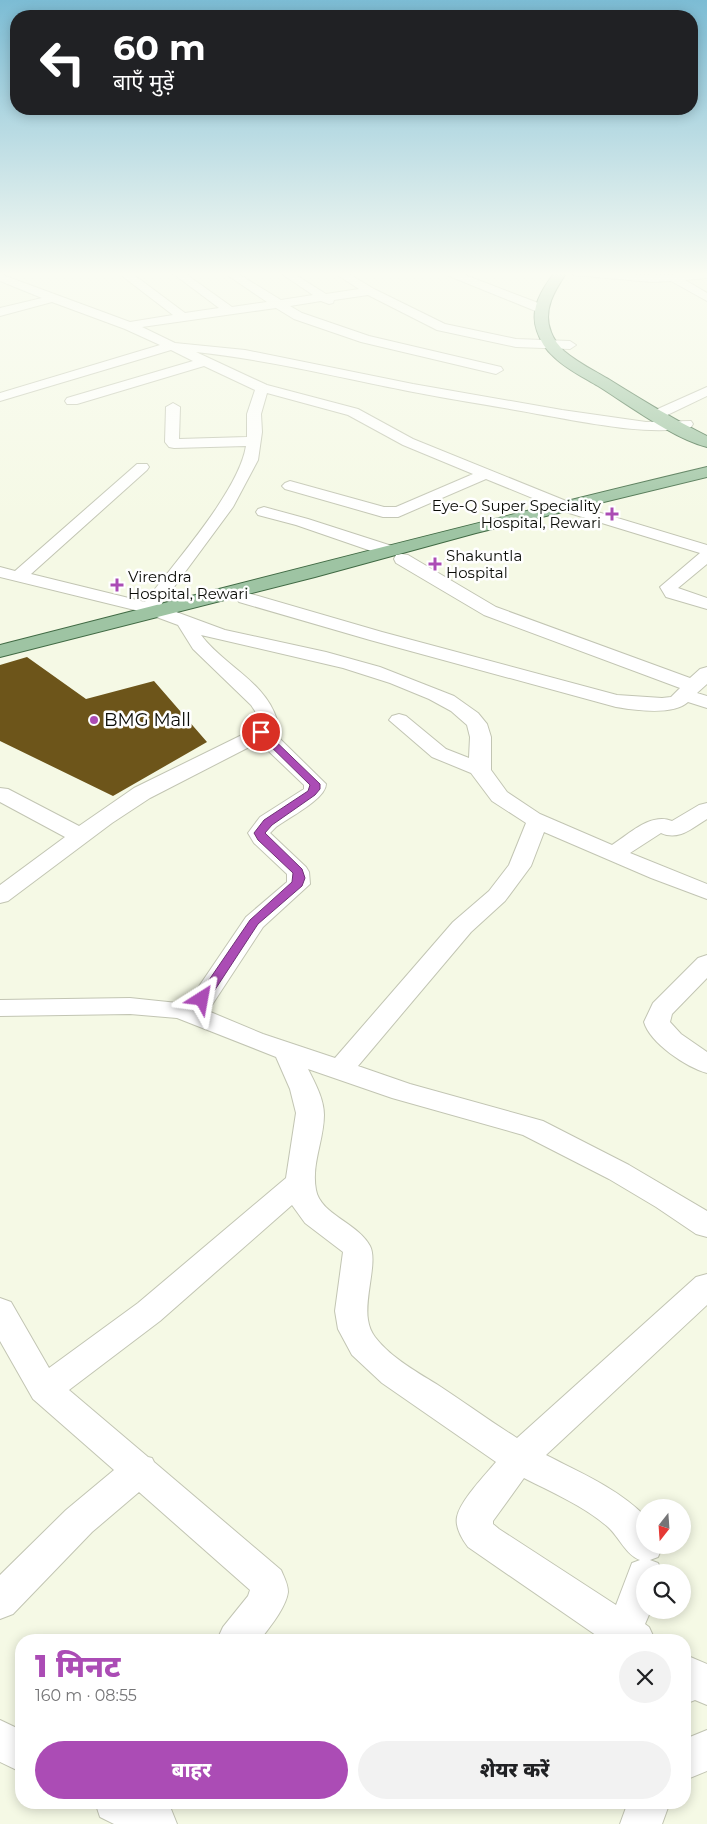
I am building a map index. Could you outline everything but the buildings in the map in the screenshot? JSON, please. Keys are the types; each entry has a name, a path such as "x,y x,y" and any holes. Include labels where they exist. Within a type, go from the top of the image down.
{"main road":[{"path":"565,357 661,413"},
{"path":"582,357 661,413 707,442"},
{"path":"680,425 707,435"},
{"path":"0,651 245,598 396,555 707,472"},
{"path":"569,508 707,480"},
{"path":"0,659 165,614 396,555"}],"street":[{"path":"0,388 101,357"},
{"path":"0,397 134,357"},
{"path":"193,357 262,388 354,412 402,440 569,508 707,550"},
{"path":"260,357 375,381 562,414 646,426 680,425"},
{"path":"440,357 496,370"},
{"path":"72,401 203,362"},
{"path":"65,368 78,374"},
{"path":"317,403 375,381"},
{"path":"165,614 251,460 255,432 254,414 262,388"},
{"path":"661,413 707,391"},
{"path":"173,407 172,442 174,444 254,441"},
{"path":"18,577 142,467"},
{"path":"290,486 383,512 398,512 486,474"},
{"path":"264,512 310,524 396,555 490,611 689,690 707,702"},
{"path":"707,556 669,587 672,594 707,604"},
{"path":"0,572 165,614 230,638 332,659 398,678 465,711 480,730 482,738 480,769"},
{"path":"245,598 376,636 616,701 652,705 664,705 678,701 707,673"},
{"path":"0,896 104,818 142,793 261,732 266,725 268,718 260,703 234,675 165,614"},
{"path":"399,720 439,752 480,769 500,798 538,820 662,876 707,892"},
{"path":"193,1014 254,922 298,884 298,872 259,833 268,822 312,793 315,789 315,784 261,732"},
{"path":"0,794 81,836"},
{"path":"613,854 660,824 673,830 707,810"},
{"path":"340,1070 462,927 497,896 520,866 538,820"},
{"path":"707,963 662,1010 658,1016 657,1024 664,1034 707,1064"},
{"path":"0,1008 130,1006 177,1010 193,1014 254,1040 402,1091 533,1128 619,1172 666,1199 707,1226"},
{"path":"287,1051 310,1110 300,1182 304,1199 311,1212 327,1226 353,1242 358,1249 350,1302 351,1319 355,1333 363,1346 405,1380 519,1458 610,1506 636,1529"},
{"path":"45,1389 149,1312 300,1182"},
{"path":"628,1634 477,1533 474,1524 475,1516 519,1458 707,1286"},
{"path":"0,1311 45,1389 140,1469 268,1582 269,1593 261,1609 241,1634"},
{"path":"0,1602 79,1521 140,1469"},
{"path":"629,1634 636,1610"},
{"path":"0,1740 15,1749"},
{"path":"691,1757 707,1750"},
{"path":"127,1809 156,1824"},
{"path":"641,1824 646,1809"}],"place":[{"name":"Eye-Q Super Speciality Hospital, Rewari","path":"612,514"},
{"name":"Shakuntla Hospital","path":"435,564"},
{"name":"Virendra Hospital, Rewari","path":"117,585"},
{"name":"BMG Mall","path":"94,720"}],"route":[{"path":"202,999 254,922 298,884 298,872 259,833 268,822 312,793 315,789 315,784 261,732"}]}
